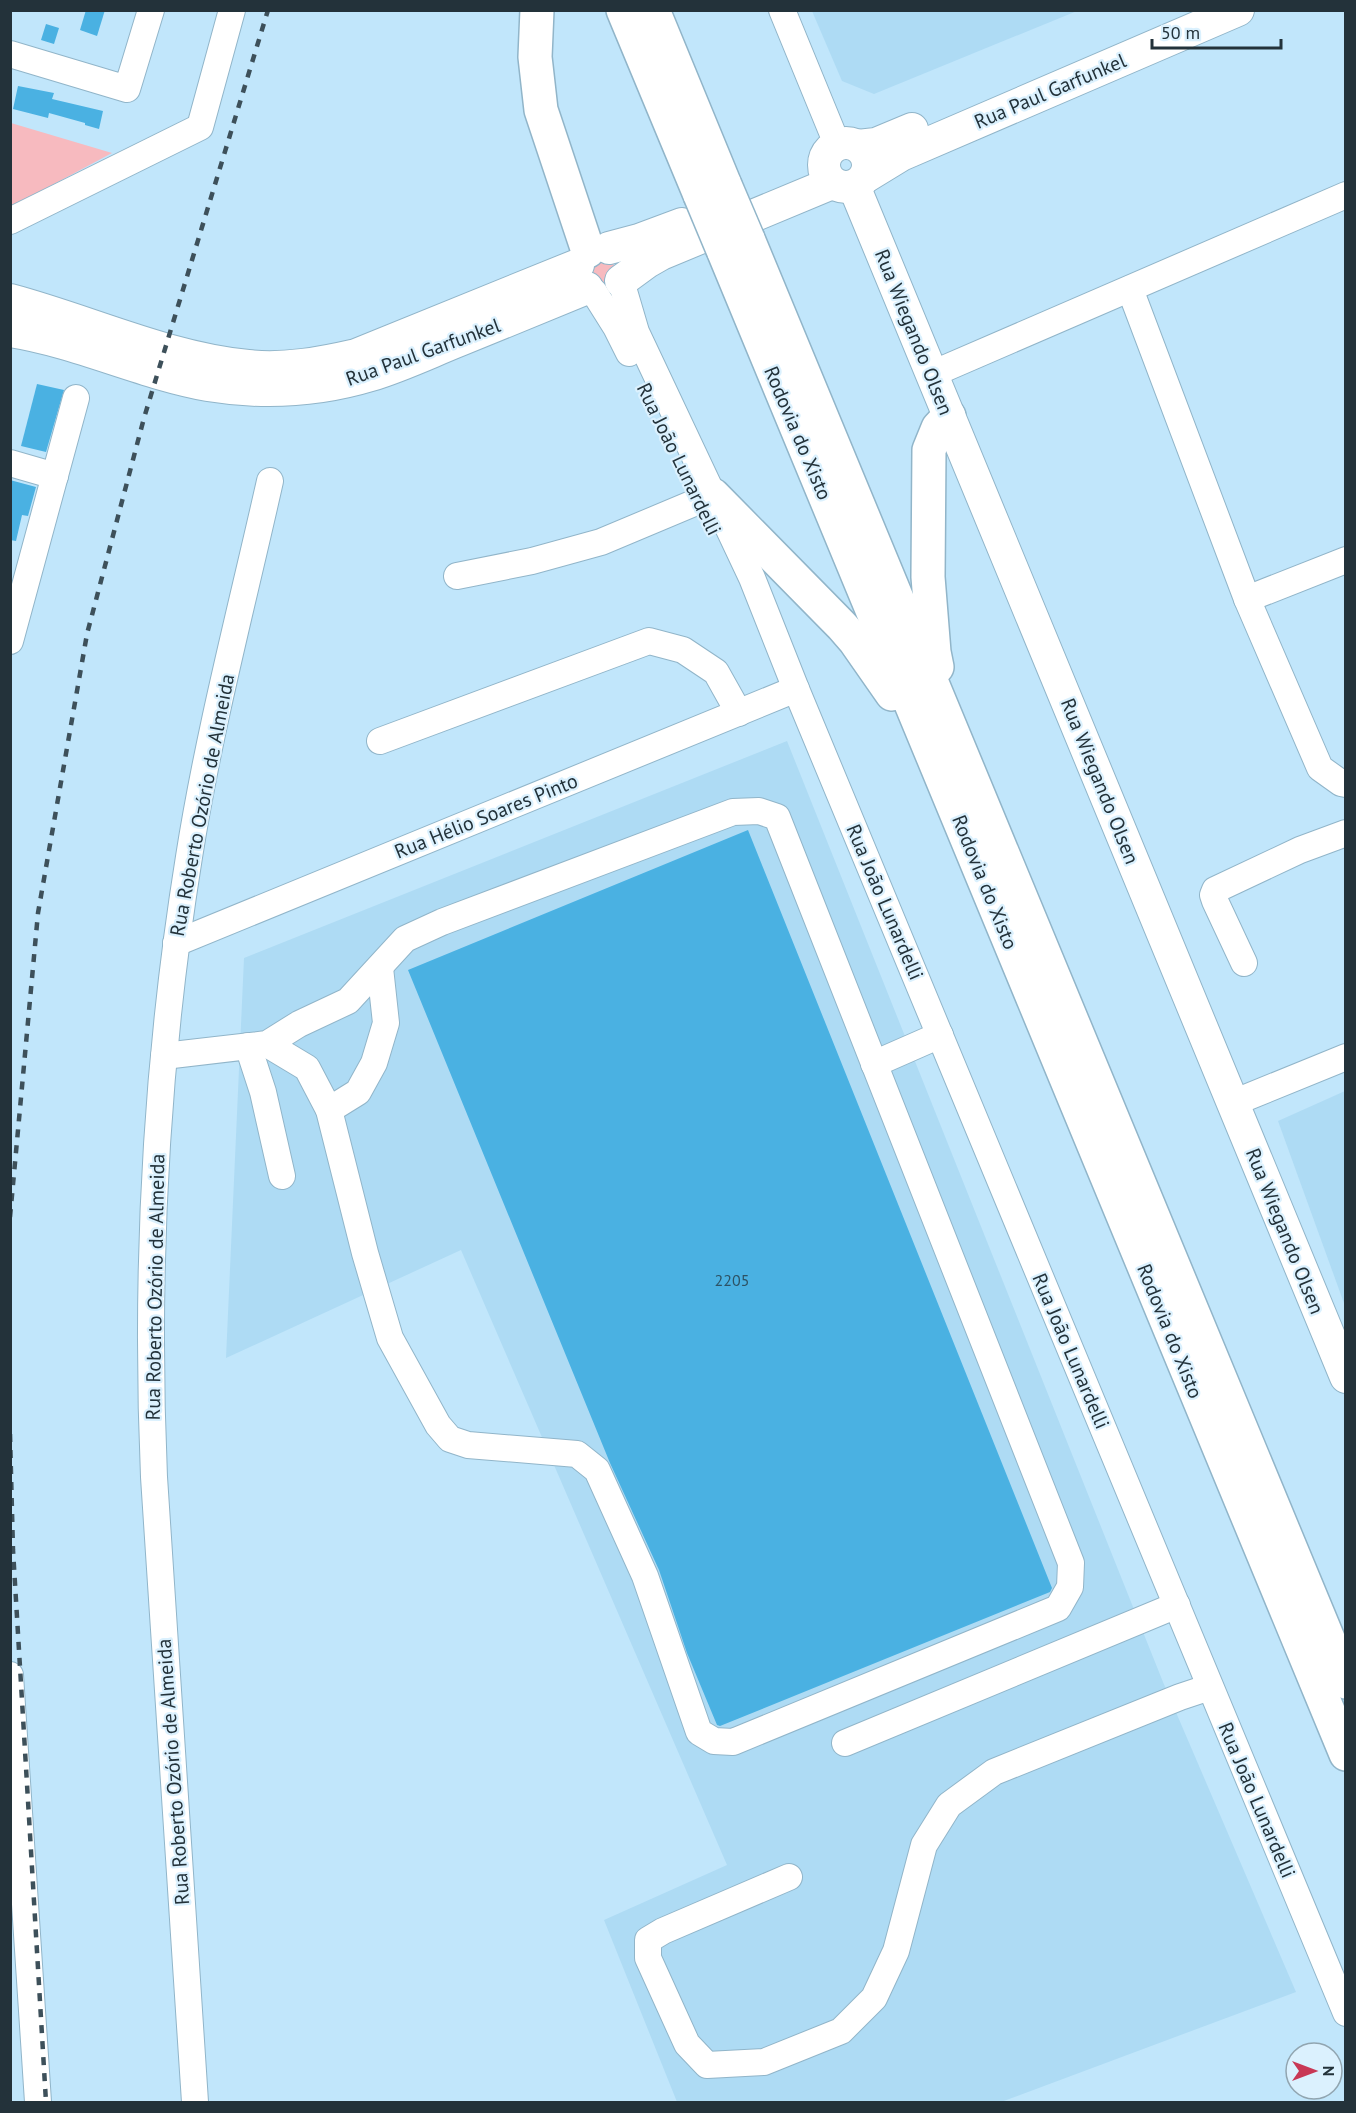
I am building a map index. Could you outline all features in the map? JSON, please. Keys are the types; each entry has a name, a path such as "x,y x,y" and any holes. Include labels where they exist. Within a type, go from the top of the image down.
{"highway":[{"path":"537,10 536,65 541,110 596,271"},
{"name":"Rodovia do Xisto","path":"624,10 712,190 940,740 1346,1754"},
{"name":"Rodovia do Xisto","path":"653,10 712,190"},
{"path":"940,740 928,577 929,450 938,428 949,416"},
{"path":"705,498 855,641 940,740"},
{"name":"Rodovia do Xisto","path":"940,740 1346,1682"}],"main road":[{"name":"Rua Paul Garfunkel","path":"845,167 867,146 887,140 1189,10"},
{"name":"Rua Paul Garfunkel","path":"10,300 187,355 249,366 277,367 332,361 356,355 596,271 647,261 845,167 901,155 1238,10"},
{"name":"Rua Wiegando Olsen","path":"845,167 1346,1377"},
{"name":"Rua Paul Garfunkel","path":"10,331 65,342 205,385 261,391 288,390 324,386 370,375 596,271"}],"street":[{"path":"10,54 127,89 151,10"},
{"path":"10,221 200,127 232,10"},
{"name":"Rua Wiegando Olsen","path":"782,10 845,167"},
{"path":"932,374 1346,195"},
{"name":"Rua João Lunardelli","path":"596,271 636,332 705,498 752,578 1346,2013"},
{"path":"1130,289 1247,599 1320,768 1346,784"},
{"path":"10,641 17,590 55,476 76,398"},
{"path":"10,463 55,476"},
{"name":"Rua Roberto Ozório de Almeida","path":"195,2103 154,1477 150,1377 154,1187 164,1056 176,943 202,782 270,481"},
{"path":"457,576 532,561 601,542 705,498"},
{"path":"1247,599 1346,560"},
{"path":"380,741 649,640 683,650 716,672 739,713"},
{"name":"Rua Hélio Soares Pinto","path":"176,943 796,689"},
{"path":"164,1056 257,1045 348,1001 405,939 442,922 733,812 759,811 777,817 1071,1563 1070,1587 1058,1608 733,1742 714,1741 699,1732 645,1576 597,1470 577,1454 468,1445 450,1439 438,1425 390,1338 365,1253 329,1110 307,1068 257,1045"},
{"path":"1244,963 1212,895 1215,890 1300,850 1346,833"},
{"path":"329,1110 358,1092 374,1063 386,1023 380,968"},
{"path":"874,1064 940,1035"},
{"path":"257,1045 263,1092 282,1176"},
{"path":"1233,1103 1346,1057"},
{"path":"845,1743 1177,1605"},
{"path":"10,1675 38,2103"},
{"path":"789,1877 663,1931 648,1940 648,1958 687,2044 708,2065 764,2062 841,2031 874,1998 896,1951 924,1845 948,1805 994,1772 1210,1687"}],"shaded area":[{"path":"812,11 1077,11 874,94 842,81"},
{"path":"11,123 112,153 11,207"},
{"path":"591,258 613,262 615,271 607,282 598,284 586,266"},
{"path":"787,741 1163,1682 1296,1992 1001,2102 677,2102 604,1920 727,1865 461,1250 226,1358 244,958"},
{"path":"1345,1091 1345,1306 1278,1121"}],"building":[{"path":"86,10 105,10 97,36 80,30"},
{"path":"46,24 59,28 54,44 41,40"},
{"path":"18,86 54,93 52,99 103,111 99,129 49,113 48,118 13,109"},
{"path":"37,384 64,390 46,452 21,446"},
{"path":"10,480 36,487 28,516 22,515 16,541 10,540"},
{"path":"748,830 1052,1588 1050,1592 720,1726 717,1725 687,1653 659,1570 610,1463 408,970"}],"railway":[{"path":"10,1217 38,913 87,634 144,418 268,10"},
{"path":"10,1434 13,1550 46,2102"}]}
